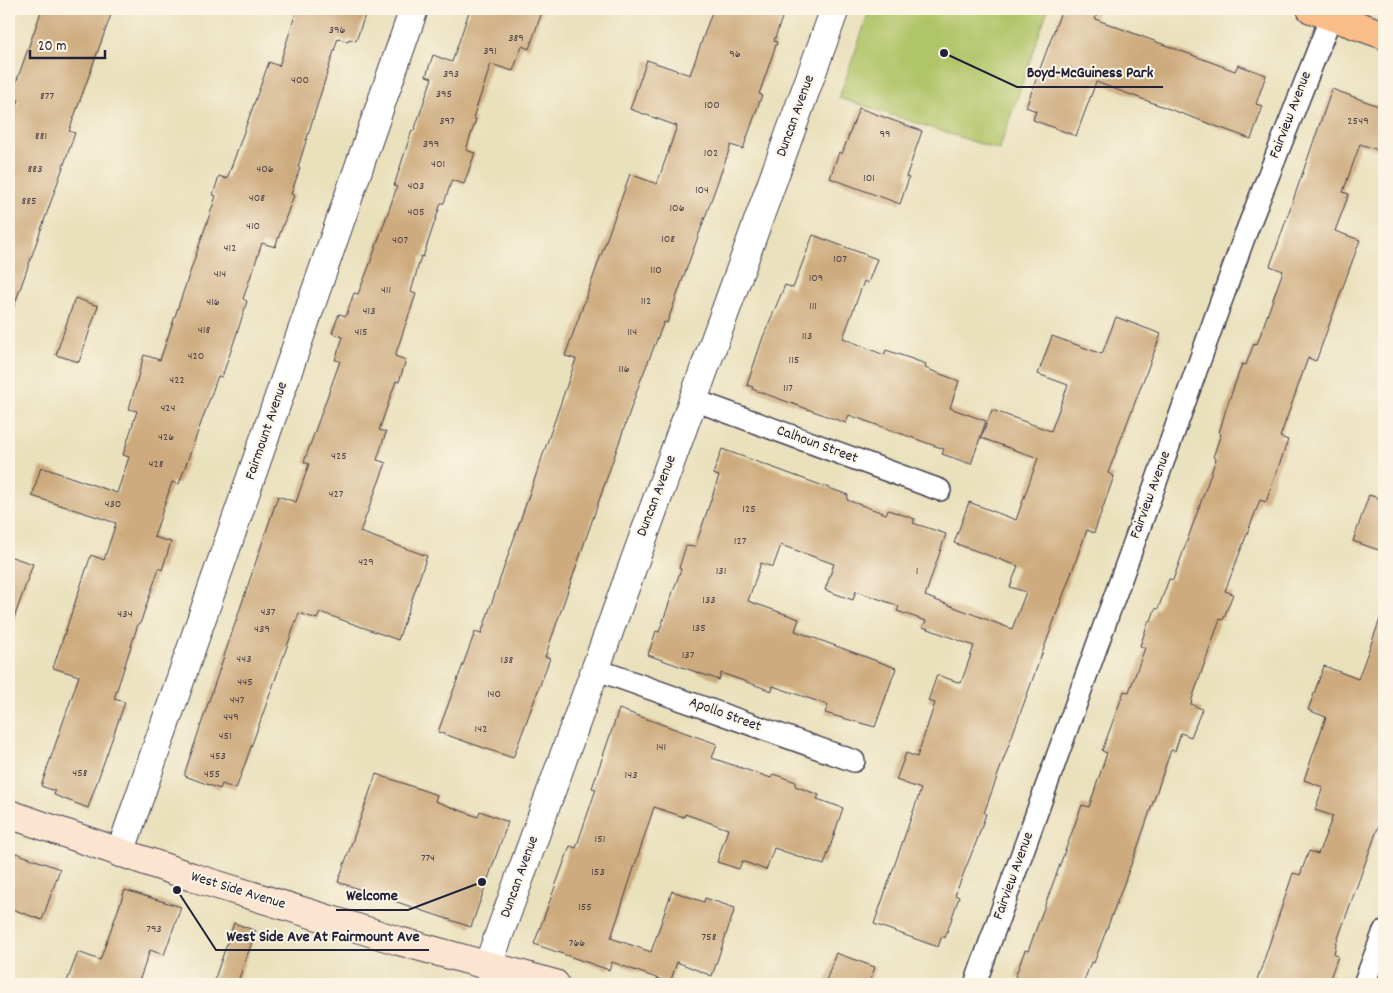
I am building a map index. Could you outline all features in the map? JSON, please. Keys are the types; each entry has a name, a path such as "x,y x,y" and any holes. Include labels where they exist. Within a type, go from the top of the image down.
{"main road":[{"path":"1325,11 1384,35"},
{"name":"West Side Avenue","path":"9,814 120,852 362,929 484,974 555,984"}],"street":[{"name":"Fairmount Avenue","path":"120,852 414,9"},
{"name":"Duncan Avenue","path":"484,974 642,535 694,400 835,9"},
{"name":"Fairview Avenue","path":"975,984 1325,11"},
{"name":"Calhoun Street","path":"694,400 940,490"},
{"name":"Apollo Street","path":"595,669 854,761"},
{"path":"1364,984 1384,931"}],"green space":[{"path":"870,9 1048,9 999,150 839,98"}],"building":[{"path":"42,9 113,9 69,131 75,133 12,312 9,311 9,129 19,100 11,97"},
{"path":"297,9 349,9 365,15 356,41 349,39 348,42 338,38 298,167 300,168 291,194 294,195 275,247 262,243 243,299 247,301 222,377 218,376 179,484 172,482 154,537 171,542 162,570 159,568 140,624 138,624 114,699 125,702 88,808 54,795 55,791 41,786 79,676 53,668 91,555 104,560 116,523 32,496 41,467 117,493 129,457 123,455 137,411 129,409 144,355 160,360 216,196 213,195 219,176 227,179 269,62 279,66"},
{"path":"470,9 543,9 529,49 522,46 513,71 491,64 473,118 476,119 466,150 475,153 464,184 452,180 444,203 441,203 423,257 421,256 411,292 416,294 395,356 406,360 399,382 396,381 379,430 386,432 377,460 386,463 360,532 427,556 398,640 320,612 317,619 299,613 236,789 222,784 220,789 185,776 185,772 278,496 296,502 309,464 304,462 340,361 335,360 343,337 332,333 339,314 346,316 354,293 358,294 368,269 397,187 394,186 412,130 414,131 432,78 426,76 433,55 452,62"},
{"path":"713,9 785,9 774,41 777,42 759,94 762,95 743,149 731,145 667,323 664,322 640,382 545,657 550,658 513,758 438,732 475,632 481,634 576,359 565,356 630,174 657,184 677,126 630,109 647,60 690,75"},
{"path":"1062,9 1099,9 1095,19 1235,71 1238,65 1266,75 1256,104 1263,106 1251,139 1096,82 1076,136 1033,120 1036,111 1026,107"},
{"path":"1332,89 1384,108 1384,152 1360,144 1343,192 1349,194 1335,231 1360,240 1316,361 1308,358 1280,437 1288,440 1266,502 1260,500 1225,591 1233,594 1223,620 1220,619 1191,704 1202,709 1191,737 1181,733 1175,751 1171,750 1138,846 1094,963 1091,962 1083,984 1035,984 1015,977 1025,950 1028,951 1082,805 1089,807 1107,753 1102,751 1124,691 1129,692 1145,648 1140,646 1149,620 1151,621 1155,609 1158,609 1169,579 1173,580 1206,488 1216,459 1213,457 1221,434 1219,433 1226,409 1242,364 1246,365 1254,343 1257,344 1283,271 1270,266"},
{"path":"859,108 922,131 906,177 909,178 900,204 830,178 839,152 842,154"},
{"path":"813,235 877,259 868,283 864,281 843,338 884,355 886,350 926,364 925,368 959,381 950,408 986,421 971,464 942,454 944,449 849,415 846,423 752,389 753,387 747,385 763,337 785,285 793,288"},
{"path":"75,298 98,306 79,362 56,355"},
{"path":"1116,317 1161,334 1108,473 1114,476 1094,533 1087,530 984,813 986,814 977,840 955,895 959,897 945,938 942,936 938,947 874,924 921,789 896,780 906,753 917,757 935,703 928,701 937,675 961,683 974,646 923,627 926,621 897,611 899,606 856,591 853,600 825,590 834,564 781,545 773,567 761,563 748,601 799,619 795,631 896,668 875,727 825,713 828,705 773,686 772,691 721,673 719,680 648,655 656,631 659,632 681,569 679,568 686,546 695,547 719,476 713,474 722,449 848,495 847,500 886,514 888,510 915,519 913,523 946,534 925,596 1012,629 1026,592 1010,587 1018,566 954,543 969,502 1016,520 1038,458 981,438 992,410 1051,431 1068,385 1038,374 1052,336 1102,354"},
{"path":"1369,495 1384,500 1384,552 1353,541"},
{"path":"9,556 33,564 12,624 9,624"},
{"path":"1382,614 1384,614 1384,811 1336,944 1334,954 1338,956 1328,984 1256,984 1293,873 1300,875 1309,851 1318,854 1333,816 1315,810 1323,787 1304,780 1326,717 1308,710 1324,666 1358,679"},
{"path":"619,709 717,744 712,758 771,778 773,774 796,782 795,786 819,795 817,799 843,808 824,865 774,848 766,870 742,861 739,869 717,862 728,829 685,814 684,817 654,807 611,938 651,952 672,891 704,902 705,898 735,908 712,976 677,962 670,983 612,962 609,970 534,944 570,846 576,848 596,789 592,788"},
{"path":"376,774 437,795 435,801 478,817 480,811 508,822 471,927 338,882"},
{"path":"16,853 60,869 42,920 9,908 9,875"},
{"path":"125,890 181,907 164,955 150,950 138,984 66,984 78,952 100,960"},
{"path":"234,923 256,931 237,984 213,984"},
{"path":"836,953 875,967 869,984 825,984"}],"place":[{"name":"Boyd-McGuiness Park","path":"944,53"},
{"name":"Welcome","path":"482,882"},
{"name":"West Side Ave At Fairmount Ave","path":"177,890"}]}
